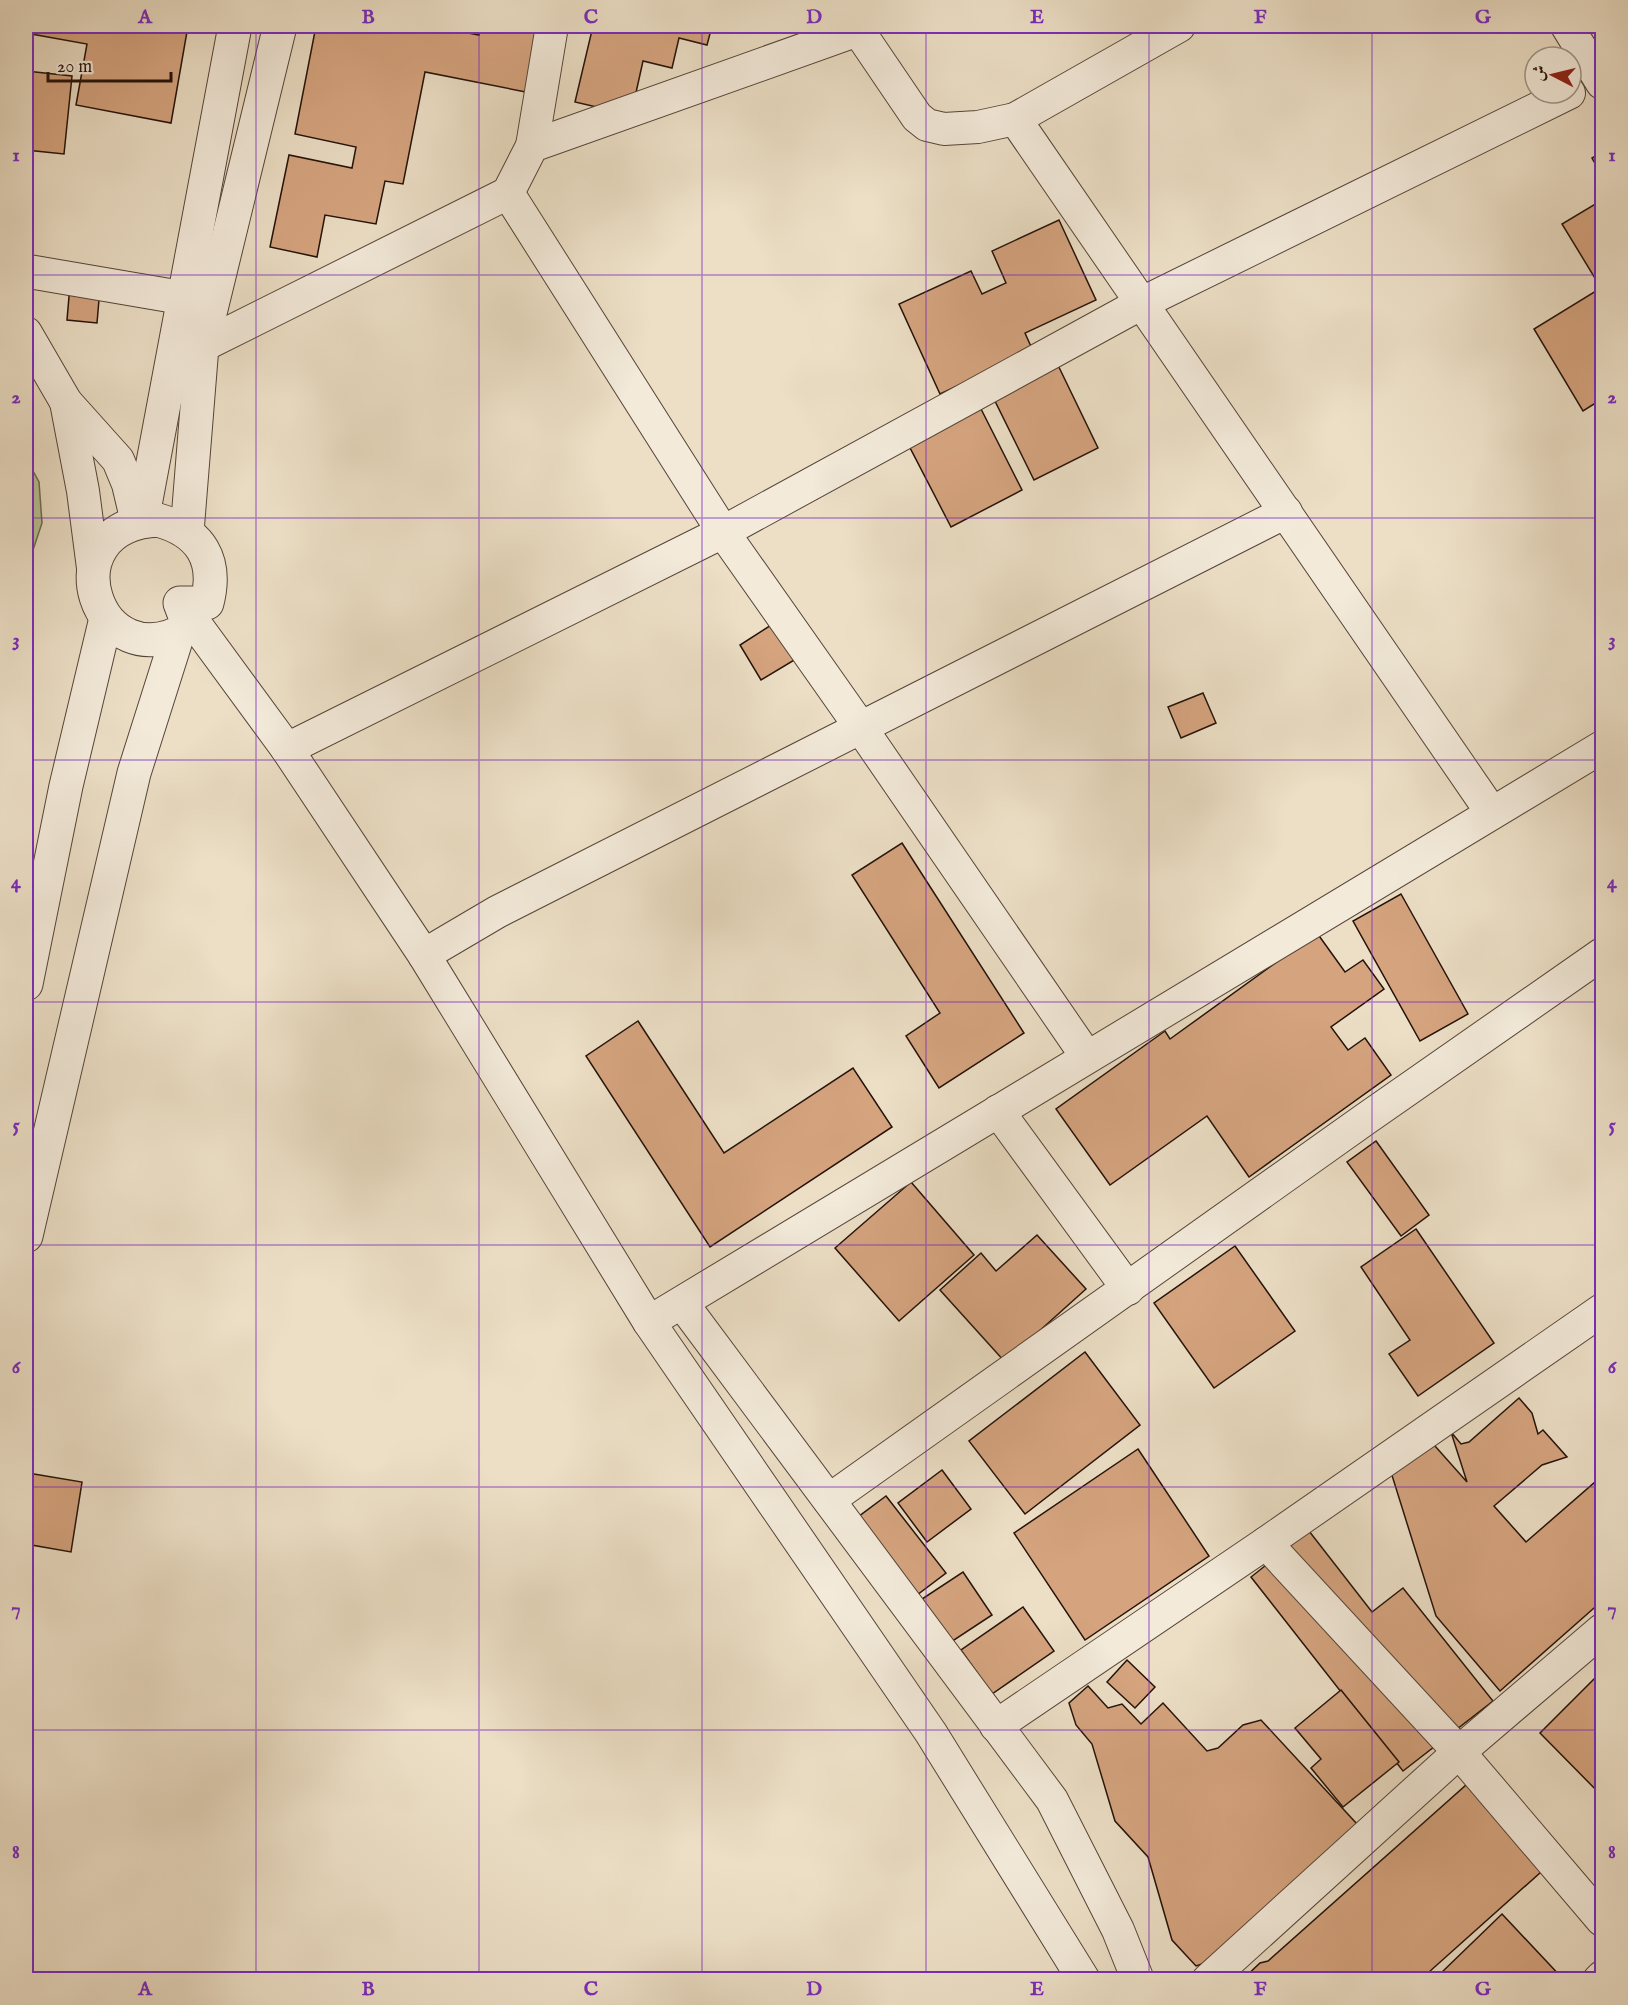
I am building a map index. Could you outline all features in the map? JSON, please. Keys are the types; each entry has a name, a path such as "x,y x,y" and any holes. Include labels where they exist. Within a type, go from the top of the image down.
{"street":[{"path":"139,521 235,26"},
{"path":"187,532 202,346 280,26"},
{"path":"202,346 508,192 532,146 552,26"},
{"path":"532,146 859,28 917,117 927,125 944,129 978,128 1015,119 1179,26"},
{"path":"1567,26 1601,80 1583,87"},
{"path":"287,749 723,532 1142,303 1544,105"},
{"path":"1015,119 1492,813"},
{"path":"508,192 723,532 1087,1057"},
{"path":"26,271 184,298"},
{"path":"26,333 66,402 118,460 139,521"},
{"path":"66,402 83,491 93,568 94,595 106,618 118,629 131,636 147,640 163,639 179,618 207,603 211,588 211,572 207,557 199,543 187,532 173,524 158,520 139,521 121,528 108,539 99,552 93,568"},
{"path":"424,955 497,912 1286,512"},
{"path":"26,984 66,786 106,618"},
{"path":"179,618 287,749 424,955 649,1322 932,1733 1084,1980"},
{"path":"26,1236 134,774 179,618"},
{"path":"649,1322 1602,747"},
{"path":"829,1500 1602,954"},
{"path":"998,1111 1128,1289"},
{"path":"682,1303 1052,1800 1118,1930 1138,1980"},
{"path":"996,1726 1266,1543 1602,1310"},
{"path":"1266,1543 1460,1752 1602,1920"},
{"path":"1208,1980 1460,1752 1602,1630"}],"green space":[{"path":"26,458 39,482 42,523 26,571"}],"building":[{"path":"26,26 188,26 171,123 76,105 87,44 26,33"},
{"path":"316,26 433,26 479,35 481,26 506,26 543,33 531,93 425,72 403,184 385,181 376,224 325,215 317,257 270,247 289,155 352,168 356,147 295,134"},
{"path":"593,26 712,26 707,45 679,38 672,68 643,61 631,115 575,102"},
{"path":"26,71 72,76 64,154 26,150"},
{"path":"1602,152 1602,176 1592,158"},
{"path":"1602,200 1602,399 1583,411 1534,329 1601,288 1562,224"},
{"path":"1059,220 1096,300 1025,333 1033,351 940,394 899,304 971,271 982,294 1006,283 992,251"},
{"path":"70,285 100,288 97,323 67,320"},
{"path":"1055,359 1098,448 1034,480 990,391"},
{"path":"978,403 1022,490 951,527 906,440"},
{"path":"779,620 801,656 761,680 740,645"},
{"path":"1203,693 1216,723 1181,738 1168,707"},
{"path":"902,843 1024,1033 939,1088 906,1036 940,1013 852,875"},
{"path":"1401,894 1468,1014 1420,1041 1353,921"},
{"path":"1317,933 1345,972 1363,960 1384,989 1331,1027 1348,1050 1365,1038 1391,1075 1249,1177 1207,1116 1110,1185 1056,1109 1165,1031 1170,1039"},
{"path":"638,1021 724,1153 853,1068 892,1127 710,1247 586,1056"},
{"path":"1376,1141 1429,1215 1401,1236 1347,1162"},
{"path":"911,1182 974,1255 899,1321 835,1248"},
{"path":"1416,1229 1494,1343 1418,1396 1389,1354 1410,1340 1361,1267"},
{"path":"1037,1235 1086,1289 1005,1362 940,1290 981,1253 996,1271"},
{"path":"1235,1246 1295,1331 1214,1388 1154,1303"},
{"path":"1085,1352 1140,1425 1025,1514 969,1441"},
{"path":"1519,1398 1532,1413 1538,1434 1543,1430 1567,1457 1542,1465 1494,1506 1526,1542 1602,1476 1602,1601 1500,1691 1436,1616 1390,1469 1427,1437 1467,1482 1451,1432 1461,1444 1469,1442"},
{"path":"1138,1449 1209,1556 1085,1640 1014,1533"},
{"path":"942,1470 971,1509 927,1542 898,1503"},
{"path":"28,1473 82,1482 71,1552 26,1544"},
{"path":"886,1496 946,1573 917,1595 858,1517"},
{"path":"1309,1531 1372,1612 1403,1588 1493,1701 1403,1771 1251,1577"},
{"path":"963,1572 992,1615 948,1644 919,1601"},
{"path":"1023,1607 1054,1651 992,1694 961,1650"},
{"path":"1127,1660 1155,1687 1135,1708 1107,1682"},
{"path":"1602,1671 1602,1796 1540,1733"},
{"path":"1088,1686 1108,1708 1122,1704 1141,1724 1163,1703 1207,1751 1218,1748 1243,1725 1261,1720 1357,1824 1205,1963 1196,1966 1172,1940 1148,1857 1115,1821 1092,1744 1076,1725 1069,1703"},
{"path":"1341,1690 1399,1762 1343,1807 1311,1768 1321,1759 1295,1728"},
{"path":"1484,1769 1560,1855 1429,1972 1435,1980 1242,1980 1260,1963 1268,1961"},
{"path":"1502,1914 1564,1980 1447,1980 1441,1973"}]}
